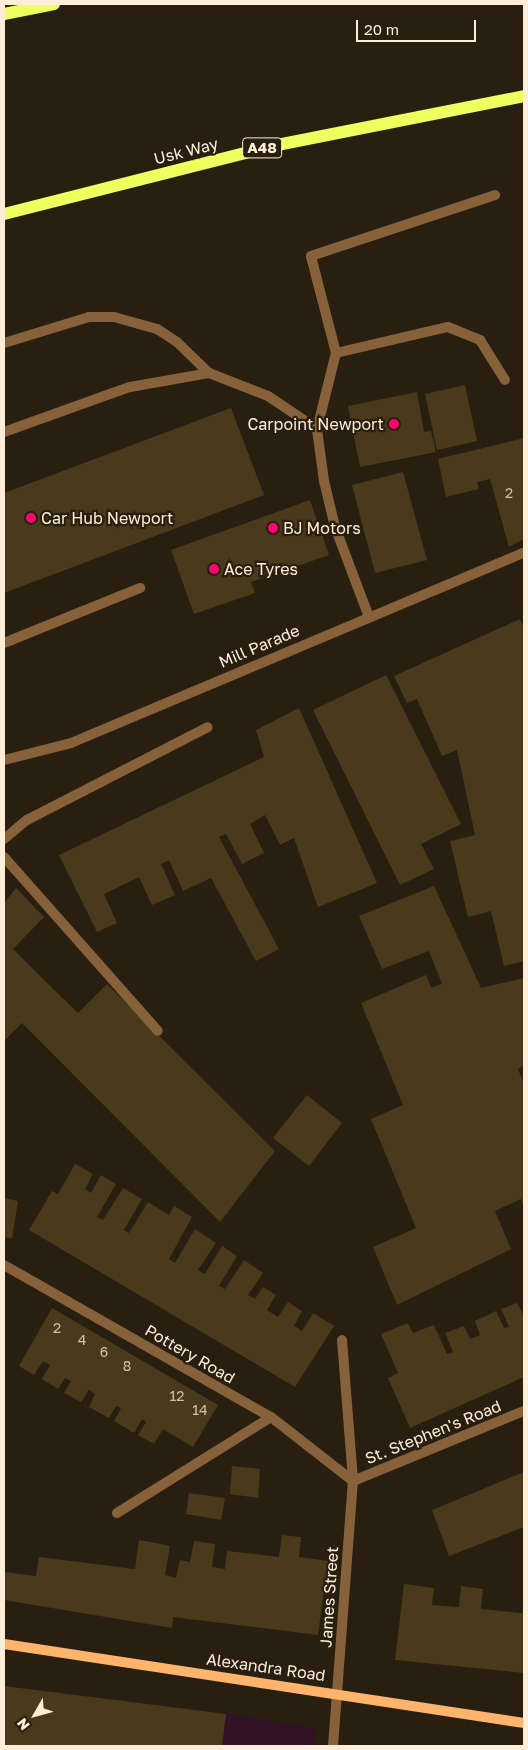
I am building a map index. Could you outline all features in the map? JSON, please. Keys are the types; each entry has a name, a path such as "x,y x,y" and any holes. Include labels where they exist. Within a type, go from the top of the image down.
{"main road":[{"path":"4,14 54,4"},
{"name":"Usk Way","path":"4,214 272,146 524,96"}],"street":[{"path":"368,617 335,527 317,429 336,353 311,256 495,195"},
{"path":"4,343 89,317 114,317 157,329 177,342 209,373 268,396 317,429"},
{"path":"336,353 448,327 480,340 505,380"},
{"path":"4,432 130,387 209,373"},
{"name":"Mill Parade","path":"4,760 71,742 524,553"},
{"path":"4,643 140,588"},
{"path":"4,839 27,820 208,727"},
{"path":"4,857 158,1030"},
{"name":"Pottery Road","path":"4,1265 271,1418 353,1481"},
{"name":"James Street","path":"333,1746 353,1481 342,1340"},
{"name":"St. Stephen's Road","path":"353,1481 524,1410"},
{"path":"117,1513 271,1418"},
{"name":"Alexandra Road","path":"4,1644 337,1692 524,1723"}],"shaded area":[{"path":"226,1714 315,1728 313,1746 222,1746"}],"building":[{"path":"465,385 477,441 437,450 425,394"},
{"path":"417,392 424,432 431,431 436,452 360,467 348,406"},
{"path":"231,408 264,495 4,593 4,493"},
{"path":"524,438 524,539 509,547 490,479 477,482 479,489 446,497 438,459"},
{"path":"403,472 427,560 375,573 352,485"},
{"path":"310,500 329,555 251,582 255,593 194,614 171,550"},
{"path":"520,619 524,628 524,961 504,966 491,911 468,917 450,841 475,835 457,750 442,756 417,699 407,703 394,676"},
{"path":"386,675 461,824 421,844 434,869 400,885 313,710"},
{"path":"299,708 377,883 318,907 294,838 280,845 265,815 250,824 264,853 242,864 226,834 219,837 279,949 256,961 211,878 183,891 169,860 161,864 175,895 152,905 139,877 104,894 117,923 97,932 59,855 264,757 256,730"},
{"path":"434,886 481,988 524,978 524,1065 518,1069 524,1084 524,1207 521,1199 495,1211 511,1249 397,1305 373,1247 416,1228 371,1119 403,1105 361,1003 426,975 431,988 442,984 429,951 382,969 359,916"},
{"path":"16,888 44,917 13,949 78,1013 107,984 275,1151 220,1222 22,1023 4,1041 4,903"},
{"path":"307,1095 342,1123 309,1166 273,1138"},
{"path":"75,1164 93,1174 85,1189 91,1193 101,1175 116,1184 97,1217 103,1220 123,1188 142,1199 124,1230 129,1233 148,1202 169,1215 174,1206 192,1217 169,1259 175,1263 195,1229 216,1243 198,1270 205,1274 222,1246 237,1256 219,1286 225,1289 244,1260 263,1273 248,1295 255,1299 263,1287 276,1295 267,1310 278,1317 288,1302 302,1311 294,1326 302,1331 313,1313 334,1326 295,1387 29,1230 52,1191 58,1194"},
{"path":"4,1198 18,1201 12,1238 4,1237"},
{"path":"517,1303 524,1316 524,1377 410,1428 388,1378 398,1373 381,1334 408,1323 413,1333 434,1325 447,1354 453,1352 445,1333 464,1326 470,1339 480,1335 475,1321 496,1311 504,1328 509,1327 501,1309"},
{"path":"52,1308 218,1405 193,1447 163,1429 154,1444 138,1435 146,1422 142,1419 134,1433 114,1421 121,1408 116,1406 109,1418 89,1407 95,1394 89,1390 81,1402 64,1393 71,1381 65,1378 58,1389 42,1379 50,1365 43,1361 34,1375 19,1366"},
{"path":"232,1466 260,1469 258,1498 230,1494"},
{"path":"524,1472 524,1527 449,1556 432,1510"},
{"path":"189,1493 225,1498 221,1520 186,1514"},
{"path":"282,1535 301,1537 299,1557 328,1561 318,1635 173,1617 172,1628 4,1600 4,1572 36,1576 39,1557 135,1569 139,1540 170,1546 165,1575 176,1578 180,1560 190,1562 194,1541 215,1544 212,1567 225,1569 227,1551 279,1557"},
{"path":"404,1584 434,1588 432,1605 459,1607 461,1586 483,1589 481,1609 522,1613 524,1602 524,1673 395,1660"},
{"path":"4,1686 226,1714 222,1746 4,1746"}],"place":[{"name":"Carpoint Newport","path":"394,424"},
{"name":"Car Hub Newport","path":"31,518"},
{"name":"BJ Motors","path":"273,528"},
{"name":"Ace Tyres","path":"214,569"}]}
